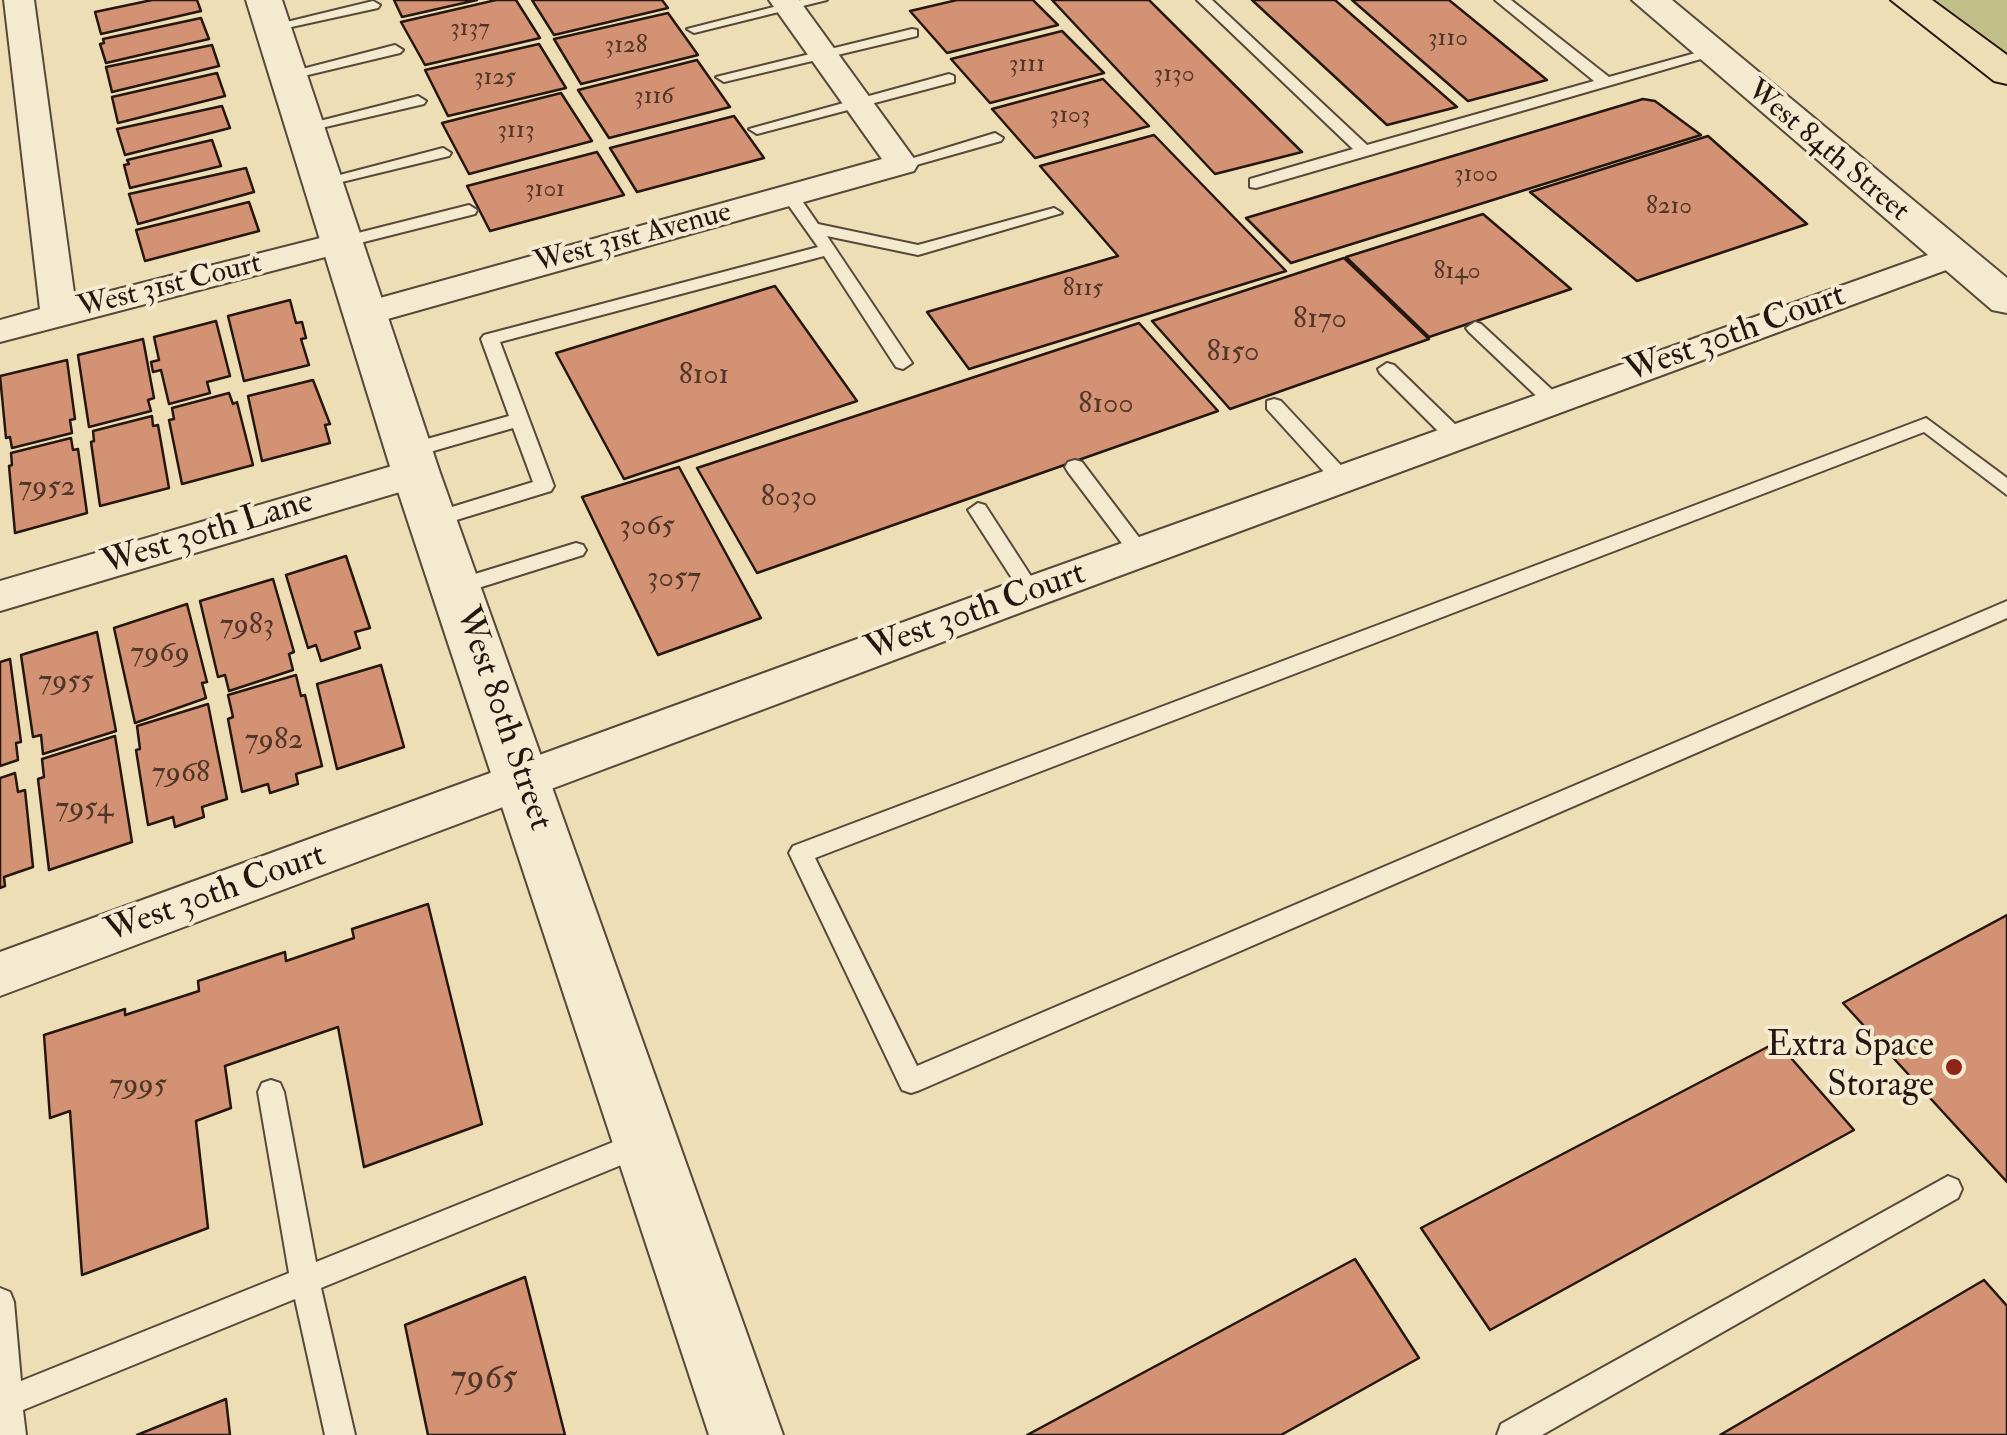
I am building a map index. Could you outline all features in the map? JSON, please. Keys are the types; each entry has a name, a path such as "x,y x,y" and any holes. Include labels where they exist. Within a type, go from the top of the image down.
{"highway":[{"path":"1909,0 2007,73"}],"street":[{"path":"19,0 60,316"},
{"name":"West 84th Street","path":"1650,0 2007,300"},
{"path":"786,4 902,164"},
{"name":"West 80th Street","path":"275,34 419,481 746,1435"},
{"name":"West 31st Avenue","path":"364,314 902,164"},
{"name":"West 31st Court","path":"0,331 340,243"},
{"name":"West 30th Court","path":"0,974 1953,256"},
{"name":"West 30th Lane","path":"0,596 419,481"}],"lane":[{"path":"694,30 786,4 820,0"},
{"path":"1204,0 1364,151"},
{"path":"1502,0 1606,84"},
{"path":"275,34 373,5"},
{"path":"724,77 912,33"},
{"path":"275,34 395,50"},
{"path":"1256,183 1710,54"},
{"path":"757,129 948,79"},
{"path":"304,128 418,101"},
{"path":"902,164 995,138"},
{"path":"322,182 442,153"},
{"path":"790,196 903,363"},
{"path":"340,243 469,210"},
{"path":"813,228 918,250 1054,214"},
{"path":"419,481 544,486 490,339 828,250"},
{"path":"1475,328 1555,403"},
{"path":"1387,368 1456,438"},
{"path":"1274,405 1342,479"},
{"path":"419,481 519,420"},
{"path":"2007,488 1926,424 801,853 912,1081 2007,610"},
{"path":"1075,468 1140,553"},
{"path":"978,510 1031,592"},
{"path":"456,587 576,550"},
{"path":"271,1092 305,1281 340,1435"},
{"path":"8,1402 646,1141"},
{"path":"1512,1435 1948,1189"},
{"path":"0,1302 10,1435"}],"shaded area":[{"path":"1936,0 2007,0 2007,52 2000,47"}],"building":[{"path":"152,0 197,0 201,11 101,34 95,12"},
{"path":"394,0 477,0 402,17"},
{"path":"496,0 516,0 540,38 425,65 401,22"},
{"path":"532,0 662,0 668,8 554,35"},
{"path":"957,0 1033,0 1058,25 947,53 910,11"},
{"path":"1052,0 1149,0 1302,152 1215,174"},
{"path":"1252,0 1335,0 1457,107 1387,125"},
{"path":"1352,0 1449,0 1547,80 1468,101"},
{"path":"668,13 698,55 581,84 554,39"},
{"path":"201,18 209,39 106,63 100,44 103,39"},
{"path":"1062,31 1104,73 990,103 951,59"},
{"path":"539,44 566,88 448,116 425,70"},
{"path":"212,45 219,66 112,92 106,67"},
{"path":"697,60 730,107 609,138 578,90"},
{"path":"217,73 225,96 118,123 112,97"},
{"path":"1103,79 1149,126 1035,158 992,109"},
{"path":"561,93 592,141 469,174 442,123"},
{"path":"1643,99 1655,101 1701,135 1291,263 1246,218"},
{"path":"222,106 230,128 125,155 117,129"},
{"path":"734,116 764,158 637,192 610,148"},
{"path":"1154,135 1286,271 969,369 927,312 1118,256 1040,166"},
{"path":"1708,136 1807,224 1637,281 1530,192"},
{"path":"212,140 221,166 130,188 124,165 129,164 127,160"},
{"path":"597,152 624,195 490,231 467,186"},
{"path":"246,168 254,192 138,224 129,194"},
{"path":"249,202 259,231 145,261 136,230"},
{"path":"1483,214 1571,289 1429,337 1346,257"},
{"path":"1344,258 1429,339 1230,409 1152,321"},
{"path":"775,286 857,401 624,479 556,353"},
{"path":"290,300 296,323 302,322 306,338 301,339 309,365 244,381 228,316"},
{"path":"216,321 230,376 207,382 210,393 169,404 161,370 153,372 151,362 159,360 154,337"},
{"path":"1139,323 1218,411 757,573 697,468"},
{"path":"143,339 154,398 148,400 151,411 89,427 78,355"},
{"path":"67,360 75,419 70,420 72,433 12,448 10,437 6,438 0,376"},
{"path":"313,380 330,424 325,425 330,443 262,461 248,396"},
{"path":"229,393 233,404 237,402 253,465 182,484 169,420 174,419 172,408"},
{"path":"152,416 153,426 158,425 169,488 100,506 91,442 93,431"},
{"path":"71,438 73,450 78,449 87,513 15,533 11,453"},
{"path":"679,467 761,618 658,655 582,497"},
{"path":"346,556 370,628 355,632 360,648 321,661 316,645 308,648 286,575"},
{"path":"273,579 294,652 289,654 293,670 229,691 225,675 218,677 200,601"},
{"path":"187,604 207,682 202,683 206,698 135,723 114,628"},
{"path":"97,632 116,731 43,754 41,735 33,737 21,655"},
{"path":"10,659 21,742 16,743 18,760 0,766 0,662"},
{"path":"381,665 404,747 337,769 317,684"},
{"path":"296,675 301,696 305,695 322,766 296,774 298,784 270,793 268,784 242,792 228,719 233,717 228,695"},
{"path":"208,704 227,799 202,807 204,817 175,827 173,817 148,825 136,750 140,749 137,726"},
{"path":"115,736 132,842 49,870 38,779 44,777 42,759"},
{"path":"15,773 18,792 25,790 33,867 4,877 5,886 0,888 0,778"},
{"path":"428,904 482,1124 364,1167 338,1027 225,1066 231,1108 196,1121 208,1228 82,1275 70,1111 50,1118 44,1035 199,991 198,981 285,952 286,961 354,938 352,929"},
{"name":"Extra Space Storage","path":"2007,915 2007,1182 1843,1003"},
{"path":"1777,1042 1854,1130 1490,1330 1421,1228"},
{"path":"1355,1259 1419,1358 1281,1435 1027,1435"},
{"path":"525,1277 565,1435 428,1435 405,1325"},
{"path":"1984,1280 2007,1306 2007,1435 1720,1435"},
{"path":"226,1399 230,1435 137,1435"}],"place":[{"name":"Extra Space Storage","path":"1954,1067"}]}
